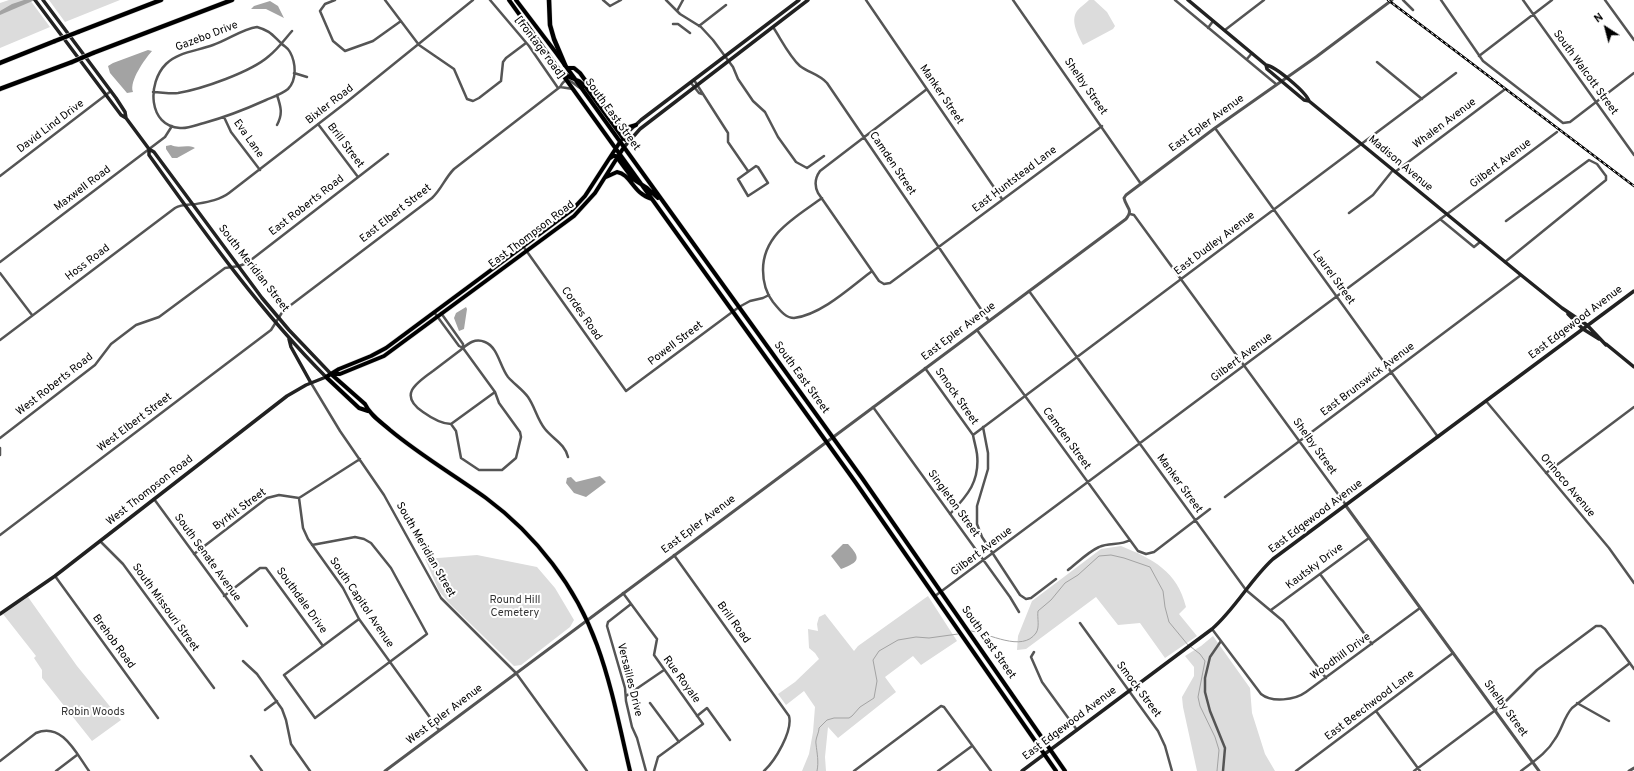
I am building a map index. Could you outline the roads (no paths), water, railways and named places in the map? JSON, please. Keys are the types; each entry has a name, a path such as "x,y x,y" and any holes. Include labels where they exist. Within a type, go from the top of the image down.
{"highway":[{"path":"0,63 162,0"},
{"path":"0,89 232,0"},
{"path":"549,0 550,25 554,39 566,66"}],"main road":[{"name":"South Meridian Street","path":"35,0 121,115 126,118 149,149 154,152 188,204 234,266 277,320 288,338 359,408 368,411 410,446 486,498 513,520 557,570 586,620 605,671 630,771"},
{"name":"South Meridian Street","path":"43,0 111,92 125,112 126,118"},
{"name":"South East Street","path":"509,0 616,148 618,156 641,184 833,437 1065,771"},
{"name":"South East Street","path":"516,0 566,66 580,88 621,140 624,147 665,203 826,442 1056,771"},
{"name":"East Thompson Road","path":"332,374 340,374 384,356 579,212 589,200 630,138 696,86 770,22 799,0"},
{"name":"East Thompson Road","path":"311,383 386,348 577,206 621,140 636,125 692,82 773,27 808,0"},
{"name":"Madison Avenue","path":"1188,0 1266,65 1267,69 1304,100 1309,101 1562,308 1588,325 1606,344"},
{"path":"770,22 773,27"},
{"path":"552,60 567,76 574,78 586,87 621,140 630,138"},
{"name":"Madison Avenue","path":"1266,65 1270,65 1307,95 1309,101"},
{"path":"566,66 574,68 580,73 617,125 626,128 636,125"},
{"name":"South Meridian Street","path":"149,149 149,155 277,320 365,404 368,411"},
{"path":"609,158 618,156"},
{"path":"604,178 620,172 640,194 652,199"},
{"path":"641,184 665,203"},
{"name":"East Edgewood Avenue","path":"1022,771 1212,629 1229,613 1261,571 1273,559 1634,291"},
{"name":"Madison Avenue","path":"1562,308 1583,329 1606,344 1634,367"},
{"name":"South Meridian Street","path":"288,338 291,347 311,383"},
{"name":"West Thompson Road","path":"0,614 55,576 287,396 311,383"}],"street":[{"path":"335,0 325,4 320,11 333,41 344,51 373,41 401,21"},
{"path":"385,0 418,45 454,69 467,99 473,101 501,82 503,62 526,43"},
{"name":"Bixler Road","path":"188,204 227,195 473,0"},
{"name":"[frontage road]","path":"490,0 526,43 559,87"},
{"path":"603,0 610,6 613,6 620,0"},
{"path":"666,0 677,11 699,26 712,38 734,69 738,79 754,102 765,112 776,130 778,137 796,162 807,168 824,156"},
{"path":"677,11 683,0"},
{"name":"Manker Street","path":"866,0 1002,200"},
{"name":"Shelby Street","path":"1014,0 1141,184"},
{"path":"1174,0 1276,84"},
{"path":"1225,30 1264,0"},
{"name":"East Epler Avenue","path":"516,673 1126,219 1130,214 1130,210 1124,198 1141,184 1215,128 1392,0"},
{"path":"1403,0 1413,10"},
{"path":"1441,0 1483,62 1565,123 1570,122 1634,73"},
{"name":"South Walcott Street","path":"1523,0 1634,155"},
{"path":"1479,56 1552,0"},
{"path":"1605,0 1634,40"},
{"path":"699,26 726,5"},
{"path":"1208,28 1213,21"},
{"path":"673,24 678,24 690,33"},
{"name":"Gazebo Drive","path":"153,92 159,73 166,64 174,58 213,45 250,28 258,27 267,30 288,49 294,59 294,73"},
{"name":"Camden Street","path":"773,27 798,63 805,69 818,75 826,82 989,321"},
{"path":"292,31 270,56 254,67 224,79 176,93 153,92 153,100 157,113 164,122 172,126 187,128 224,117 277,96 288,89 294,73 306,77"},
{"path":"1247,59 1252,53"},
{"path":"1377,62 1422,99"},
{"name":"East Dudley Avenue","path":"973,435 1456,73"},
{"path":"566,80 580,88"},
{"name":"East Elbert Street","path":"277,320 283,311 432,198 438,192 446,177 454,169 566,80"},
{"path":"692,82 696,86 699,94 702,94 728,133 728,142 748,171"},
{"path":"559,87 573,89"},
{"name":"East Huntstead Lane","path":"927,90 820,171 817,176 816,187 822,198 880,282 888,284 1102,126"},
{"name":"Whalen Avenue","path":"1348,213 1373,195 1394,171 1504,90"},
{"name":"David Lind Drive","path":"0,176 111,92"},
{"path":"277,96 281,112 277,125"},
{"name":"Eva Lane","path":"224,117 231,132 260,170"},
{"name":"Brill Street","path":"318,124 358,177"},
{"name":"Maxwell Road","path":"0,262 149,149 165,136 172,126"},
{"name":"Laurel Street","path":"1215,128 1438,437"},
{"name":"Gilbert Avenue","path":"935,596 1140,445 1557,132"},
{"name":"East Roberts Road","path":"234,266 247,263 388,154"},
{"path":"1505,262 1606,180 1606,176 1597,164 1589,160 1506,220"},
{"path":"757,166 768,182 750,196 737,180 748,171 757,166"},
{"path":"822,198 784,226 770,243 766,251 763,267 764,281 769,295 785,315 790,318 796,317 823,307 872,271"},
{"name":"Hoss Road","path":"0,340 175,208 188,204"},
{"name":"Shelby Street","path":"1130,214 1134,215 1539,771"},
{"name":"Madison Avenue","path":"1440,219 1474,247 1480,242"},
{"name":"Cordes Road","path":"523,246 626,391"},
{"name":"West Roberts Road","path":"0,438 98,363 111,344 136,324 159,317 225,268 234,266"},
{"path":"0,273 32,315"},
{"name":"East Brunswick Avenue","path":"1225,497 1521,275"},
{"name":"Manker Street","path":"1029,291 1246,590 1272,610 1291,630 1326,678"},
{"name":"Powell Street","path":"626,391 736,309 750,301 769,295"},
{"path":"438,309 440,316 459,346 463,348 495,392 499,403 521,434 516,458 500,470 482,471 476,469 460,458 455,429 451,424 431,418 415,407 411,396 413,387 417,382 463,348 468,343 477,340 483,341 489,345 505,373 527,396 543,426 550,435 563,445 568,457"},
{"path":"434,312 440,316 463,344 463,348"},
{"name":"West Elbert Street","path":"0,535 271,330 277,320"},
{"name":"Camden Street","path":"977,330 1138,551 1146,554 1154,552 1195,520"},
{"name":"Smock Street","path":"925,368 973,435"},
{"name":"South Meridian Street","path":"311,383 337,427 388,502 441,598 516,673 587,771"},
{"path":"451,424 495,392"},
{"name":"Orinoco Avenue","path":"1486,401 1609,548 1634,583"},
{"name":"Singleton Street","path":"873,407 984,560 1019,612"},
{"path":"1546,473 1634,407"},
{"path":"984,427 988,453 988,470 977,506 976,519 980,534 1020,595 1026,598 1031,598 1056,579"},
{"path":"950,514 967,496 974,483 977,460 973,435"},
{"path":"0,448 0,455"},
{"path":"299,498 360,459"},
{"name":"Byrkit Street","path":"194,554 267,498 279,494 299,498"},
{"name":"South Capitol Avenue","path":"299,498 303,529 312,545 343,588 359,619 440,730"},
{"name":"South Senate Avenue","path":"154,499 247,626"},
{"path":"1195,520 1210,509"},
{"path":"312,545 355,538 369,541 391,568 428,634 315,718 284,675 359,619"},
{"name":"Kautsky Drive","path":"1272,610 1369,538"},
{"path":"1068,570 1098,547 1104,545 1118,545 1130,540"},
{"name":"South Missouri Street","path":"100,541 123,564 214,688"},
{"name":"Brill Road","path":"674,555 789,716 789,727 776,758 764,771"},
{"name":"Southdale Drive","path":"224,596 260,568 268,570 323,646"},
{"path":"1320,574 1372,644"},
{"name":"Brehob Road","path":"55,576 158,718"},
{"name":"Rue Royale","path":"623,592 657,639 654,655 697,716 708,708 730,740"},
{"name":"Versailles Drive","path":"631,604 608,622 607,625 626,696 632,727 637,738 646,771"},
{"name":"Woodhill Drive","path":"1222,641 1257,690 1264,697 1272,699 1298,696 1326,678 1420,608"},
{"name":"Smock Street","path":"1080,623 1161,736 1172,771"},
{"path":"1414,771 1419,770 1510,698 1543,665 1595,627 1600,626 1606,629 1634,669"},
{"path":"1212,629 1222,641 1210,657 1205,678 1205,692 1210,711 1225,748 1223,771"},
{"path":"1034,652 1032,656 1040,679 1077,730"},
{"name":"East Beechwood Lane","path":"1296,771 1453,653"},
{"path":"242,661 257,674 277,701 286,717 292,746 310,771"},
{"path":"1521,771 1542,755 1552,744 1566,715 1577,703 1630,663"},
{"path":"626,696 664,670"},
{"name":"West Epler Avenue","path":"385,771 516,673"},
{"path":"265,710 277,701"},
{"path":"650,703 679,742"},
{"path":"1577,703 1609,721"},
{"path":"854,771 941,706 944,707 991,771"},
{"path":"1376,711 1419,770"},
{"path":"654,771 658,757 703,724 697,716"},
{"path":"0,761 36,733 48,730 61,734 88,771"},
{"path":"938,771 972,746"},
{"path":"56,771 77,755"},
{"path":"251,756 262,771"},
{"path":"1629,771 1634,768"}],"waterway":[{"path":"971,631 1014,642 1030,639 1037,631 1038,611 1051,600 1065,583 1078,575 1099,556 1111,555 1150,567 1163,591 1169,622 1188,645"},
{"path":"817,771 818,761 816,742 819,728 827,720 834,718 849,718 860,707 874,698 877,681 873,660 879,651 898,640 958,634"},
{"path":"1191,647 1200,654 1205,661 1198,697 1200,706 1215,737 1219,750 1217,771"}],"railway":[{"path":"1388,0 1634,186"}],"park label":[{"name":"Round Hill Cemetery","path":"515,607"},
{"name":"Robin Woods","path":"93,713"}]}
